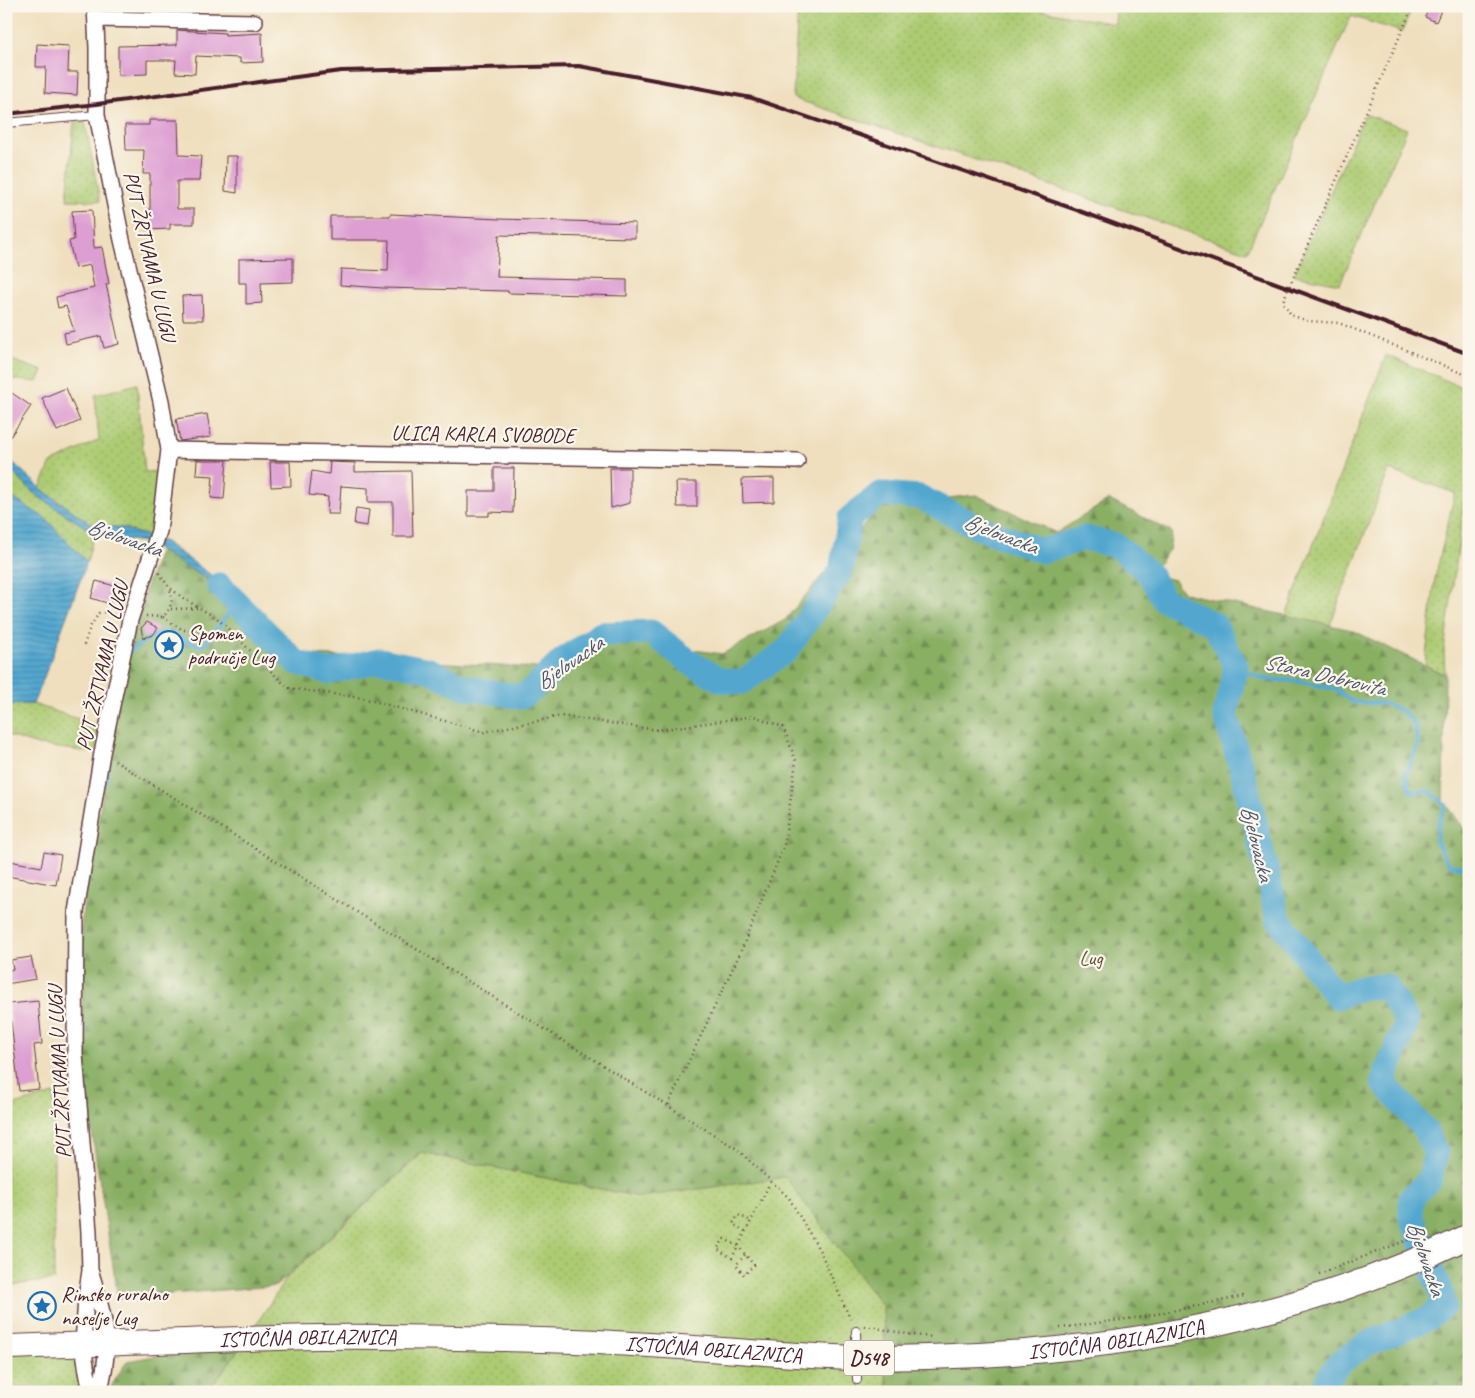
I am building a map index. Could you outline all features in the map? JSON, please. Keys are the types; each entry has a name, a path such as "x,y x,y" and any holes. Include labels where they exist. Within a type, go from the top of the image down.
{"main road":[{"name":"ISTOČNA OBILAZNICA","path":"6,1347 320,1337 483,1338 629,1344 857,1369 1050,1351 1200,1327 1283,1307 1408,1264 1463,1239"}],"street":[{"name":"PUT ŽRTVAMA U LUGU","path":"91,1392 86,1372 83,1345 86,1297 90,1272 89,1232 75,1054 76,912 102,753 131,618 160,531 169,450 161,401 122,240 97,115 95,13 255,22"},
{"name":"ULICA KARLA SVOBODE","path":"169,450 797,461"},
{"name":"PUT ŽRTVAMA U LUGU","path":"90,1272 105,1322 107,1344 99,1392"}],"lane":[{"path":"6,123 97,115"},
{"path":"854,1328 857,1369"}],"path":[{"path":"1413,6 1283,301 1291,315 1308,321 1339,323 1469,376"},
{"path":"151,558 169,587 173,600 171,608 163,617"},
{"path":"169,587 218,619 288,688 363,698 484,732 560,716 658,730 754,716 783,727 796,761 784,846 740,953 668,1105"},
{"path":"171,608 199,608"},
{"path":"84,645 90,627 99,613 106,612 131,618 163,617 183,630 192,630"},
{"path":"102,753 737,1149 789,1198 816,1245 854,1328 940,1338"},
{"path":"745,1255 736,1265 744,1275 754,1265 738,1246 724,1239 717,1249 732,1258 738,1246 745,1231 771,1181"},
{"path":"745,1231 733,1224 738,1215 751,1221"},
{"path":"1313,1277 1422,1235"},
{"path":"1054,1329 1142,1316 1248,1295"}],"green space":[{"path":"798,6 1018,6 1115,24 1116,6 1413,6 1402,32 1351,16 1247,252 793,98"},
{"path":"1365,114 1407,129 1340,284 1294,275"},
{"path":"74,122 85,122 100,201 67,200"},
{"path":"1386,355 1469,390 1469,467 1444,651 1445,675 1425,665 1435,578 1455,493 1389,470 1330,625 1286,616"},
{"path":"6,358 43,371 38,382 6,379"},
{"path":"137,384 145,472 163,471 153,538 123,528 91,524 40,488 51,463 99,440 95,395"},
{"path":"6,466 36,495 94,533 87,562 45,518 6,494"},
{"name":"Lug","path":"976,495 1056,533 1109,500 1172,532 1169,550 1150,574 1174,580 1184,593 1352,630 1445,675 1443,800 1469,835 1469,1392 887,1392 883,1307 785,1177 640,1197 422,1153 276,1286 118,1298 83,1075 82,915 120,682 147,584 161,548 191,565 298,654 570,670 605,637 722,654 785,620 881,505"},
{"path":"33,704 100,726 95,753 38,745 6,735 6,705"},
{"path":"54,1094 54,1280 6,1286 6,1107"},
{"path":"422,1153 640,1197 786,1177 883,1307 887,1392 207,1392 246,1340 287,1277"},
{"path":"246,1340 207,1392 111,1392 112,1385 127,1361"},
{"path":"83,1345 91,1392 6,1392 6,1347"}],"water":[{"path":"6,456 44,491 91,524 123,528 165,542 211,575 244,610 211,582 146,542 102,537 91,531 36,495 6,466"},
{"path":"6,494 45,518 87,562 33,704 6,705"}],"building":[{"path":"1430,6 1443,6 1436,22 1425,17"},
{"path":"177,30 225,33 225,35 262,33 263,62 240,63 240,58 196,56 195,74 175,73 176,60 147,60 147,74 118,75 118,46 177,45"},
{"path":"37,44 69,46 68,72 78,72 77,95 45,93 46,67 36,67"},
{"path":"149,120 178,120 179,155 201,156 199,181 177,181 177,209 194,209 194,224 170,224 170,229 146,230 146,210 150,210 150,174 143,174 144,150 126,150 125,125 149,125"},
{"path":"226,156 237,156 237,193 225,191"},
{"path":"92,210 94,248 102,247 109,284 106,284 119,344 104,348 101,336 66,344 64,333 74,331 66,306 58,308 56,297 94,288 90,265 75,268 69,241 74,240 72,211"},
{"path":"390,214 635,223 635,238 499,235 497,277 627,280 627,296 508,293 508,291 340,285 341,269 388,271 389,240 330,240 330,216 390,216"},
{"path":"293,258 293,282 261,283 262,303 246,304 246,283 239,283 239,259"},
{"path":"202,295 203,320 183,320 182,296"},
{"path":"66,388 80,421 57,431 42,398"},
{"path":"6,389 31,406 6,443"},
{"path":"207,414 211,437 180,441 176,419"},
{"path":"197,460 227,460 224,499 211,498 213,476 196,475"},
{"path":"270,462 290,462 291,486 271,487"},
{"path":"330,462 355,463 355,472 411,471 413,537 393,537 393,502 368,502 368,488 341,486 339,514 327,514 328,497 309,495 312,471 329,474"},
{"path":"494,468 514,468 513,513 489,512 489,516 468,516 468,491 494,491"},
{"path":"610,468 630,468 630,503 611,508"},
{"path":"774,478 774,502 743,503 742,479"},
{"path":"676,482 697,482 697,507 677,507"},
{"path":"356,508 369,510 367,526 354,524"},
{"path":"96,581 115,586 110,604 91,598"},
{"path":"147,622 158,628 153,635 143,638 141,628"},
{"path":"44,852 61,855 56,885 7,876 10,861 41,867"},
{"path":"31,957 36,979 6,984 6,971 13,969 11,960"},
{"path":"38,1001 42,1044 34,1045 39,1089 19,1091 9,1004"}],"waterway":[{"name":"Bjelovacka","path":"219,585 296,662 328,672 380,660 429,670 464,687 521,697 533,689 563,660 601,634 651,632 691,663 721,680 742,682 787,650 841,571 850,518 880,494 920,497 977,527 1043,551 1085,538 1117,546 1150,574 1163,599 1215,625 1236,667 1225,714 1244,777 1278,919 1337,997 1360,988 1386,986 1407,1021 1383,1082 1425,1130 1436,1153 1430,1179 1411,1198 1411,1217 1440,1290 1444,1305 1429,1318 1367,1344 1340,1362 1321,1392"},
{"path":"128,654 143,642 162,633 169,633 187,642 204,645 227,616 234,600"},
{"name":"Stara Dobrovita","path":"1236,667 1264,679 1297,681 1335,689 1353,702 1384,703 1404,712 1415,725 1418,746 1405,775 1411,792 1429,791 1446,805 1439,821 1436,841 1449,865 1469,868"},
{"path":"105,782 112,743"},
{"path":"83,1025 83,1065"}],"railway":[{"path":"6,114 97,104 341,71 579,66 752,98 1074,209 1469,354"}],"place":[{"name":"Spomen područje Lug","path":"169,645"},
{"name":"Rimsko ruralno naselje Lug","path":"42,1306"}]}
